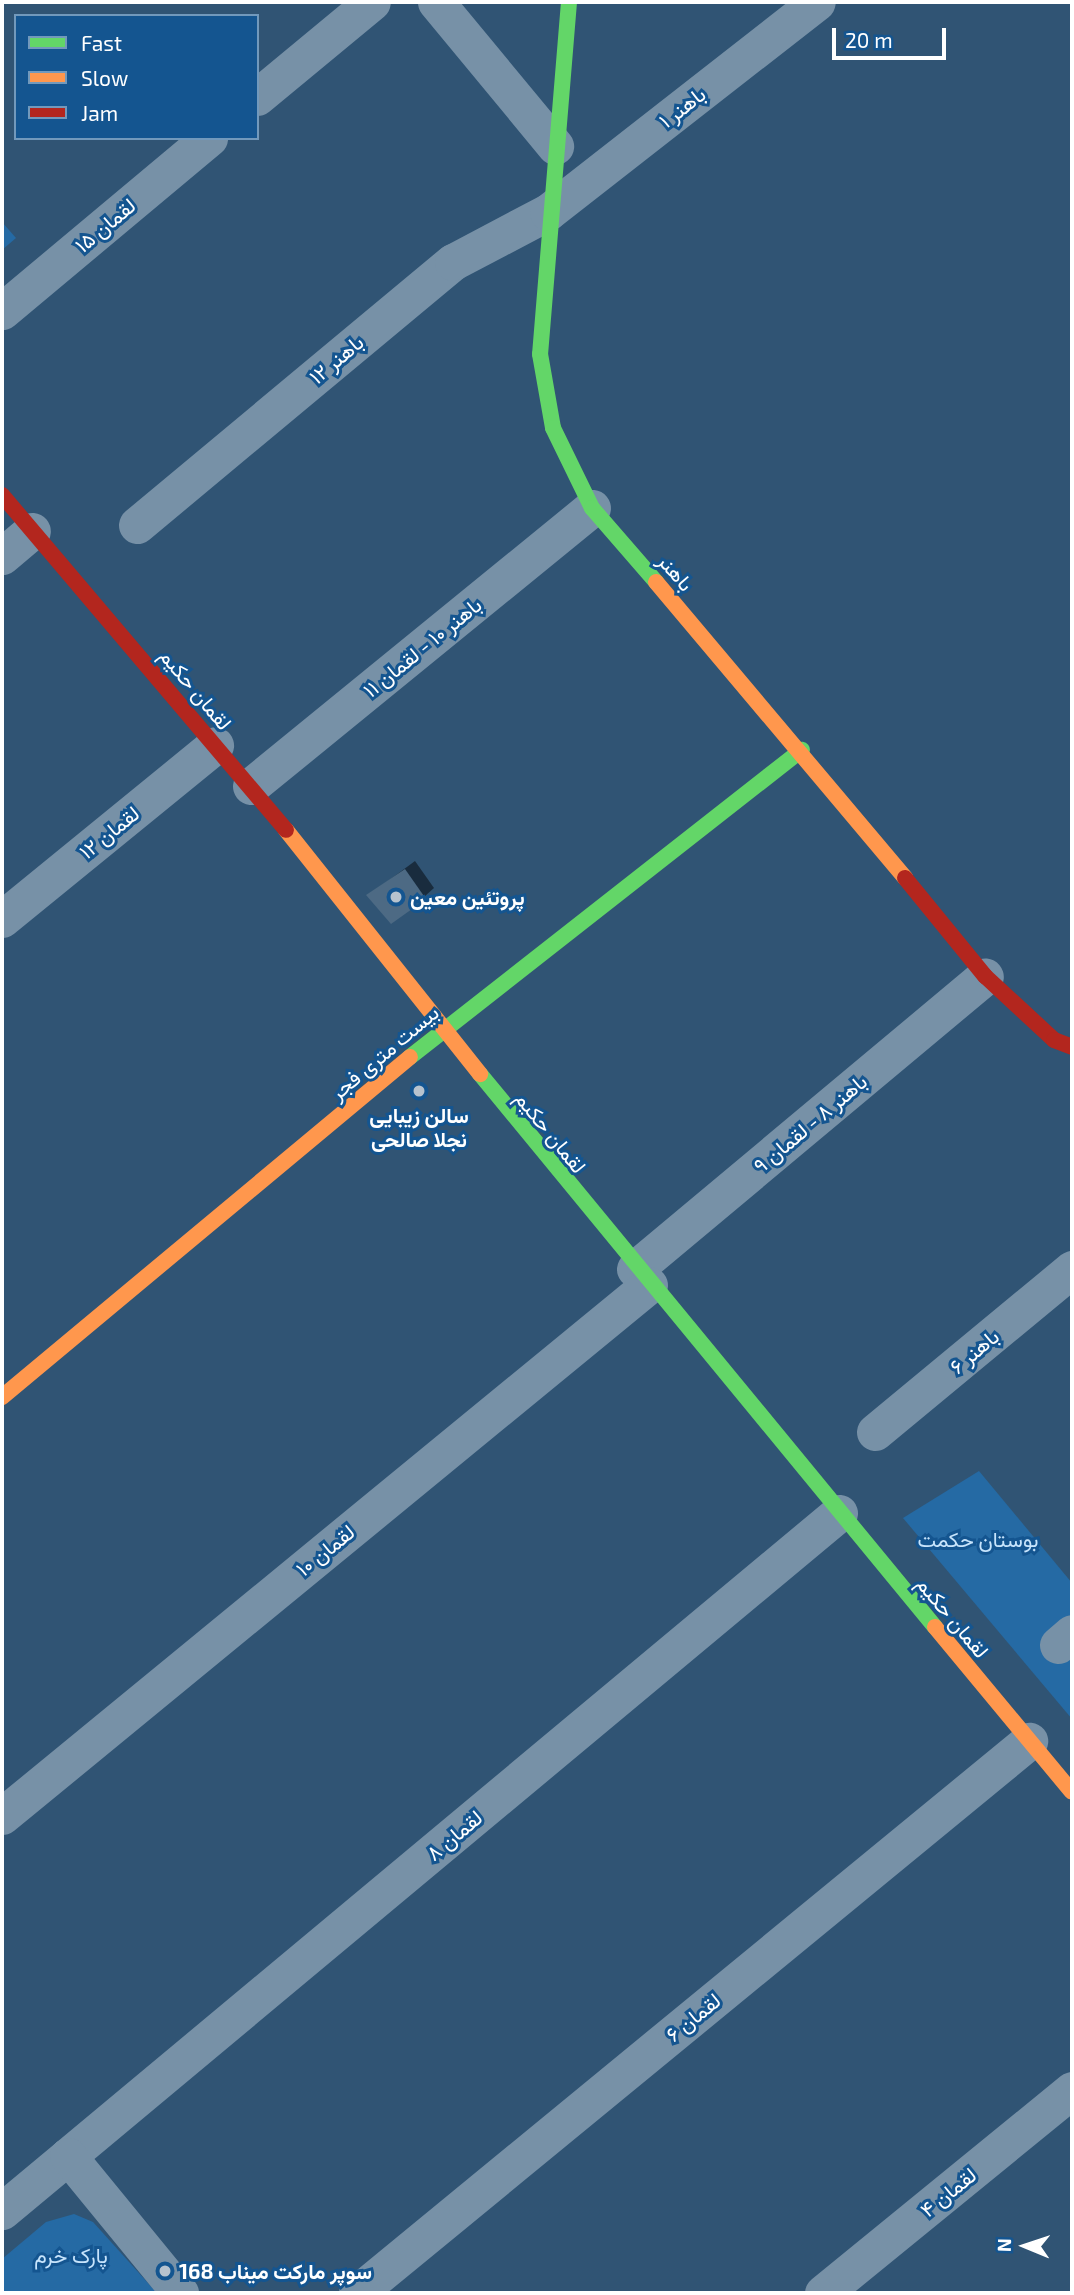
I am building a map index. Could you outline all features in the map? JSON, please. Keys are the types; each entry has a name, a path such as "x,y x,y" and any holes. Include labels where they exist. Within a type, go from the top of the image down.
{"street":[{"path":"259,95 372,2"},
{"path":"436,2 555,146"},
{"name":"باهنر","path":"569,2 548,212 540,354 553,428 592,508 802,750 985,976 1054,1040 1072,1047"},
{"name":"باهنر ۱","path":"548,212 817,2"},
{"name":"لقمان ۱۵","path":"2,311 207,140"},
{"name":"باهنر ۱۲","path":"137,525 453,262 548,212"},
{"name":"لقمان حکیم","path":"2,495 251,786 442,1031 642,1277 1072,1792"},
{"name":"باهنر ۱۰ - لقمان ۱۱","path":"251,786 592,508"},
{"path":"2,556 32,531"},
{"name":"لقمان ۱۲","path":"2,919 215,745"},
{"name":"بیست متری فجر","path":"2,1397 442,1031 802,750"},
{"name":"باهنر ۸ - لقمان ۹","path":"642,1277 985,976"},
{"name":"باهنر ۶","path":"875,1432 1072,1269"},
{"name":"لقمان ۱۰","path":"2,1816 642,1277"},
{"name":"لقمان ۸","path":"2,2211 839,1513"},
{"name":"لقمان ۶","path":"357,2293 1029,1741"},
{"name":"لقمان ۴","path":"823,2293 1072,2090"},
{"path":"68,2156 180,2293"}],"green space":[{"path":"2,222 16,238 2,250"},
{"name":"بوستان حکمت","path":"979,1471 1072,1583 1072,1719 903,1518"},
{"name":"پارک خرم","path":"74,2214 93,2222 157,2293 2,2293 2,2259 46,2222"}],"building":[{"name":"پروتئین معین","path":"405,869 426,899 391,924 366,895"}],"traffic: fast":[{"path":"569,2 540,354 553,428 592,508 656,582"},
{"path":"410,1057 802,750"},
{"path":"480,1074 935,1627"}],"traffic: slow":[{"path":"656,582 905,878"},
{"path":"286,830 480,1074"},
{"path":"2,1397 410,1057"},
{"path":"935,1627 1072,1792"}],"traffic: jam":[{"path":"2,495 286,830"},
{"path":"905,878 985,976 1054,1040 1072,1047"}],"place":[{"name":"پروتئین معین","path":"396,897"},
{"name":"سالن زیبایی نجلا صالحی","path":"419,1091"},
{"name":"سوپر مارکت میناب 168","path":"165,2271"}]}
